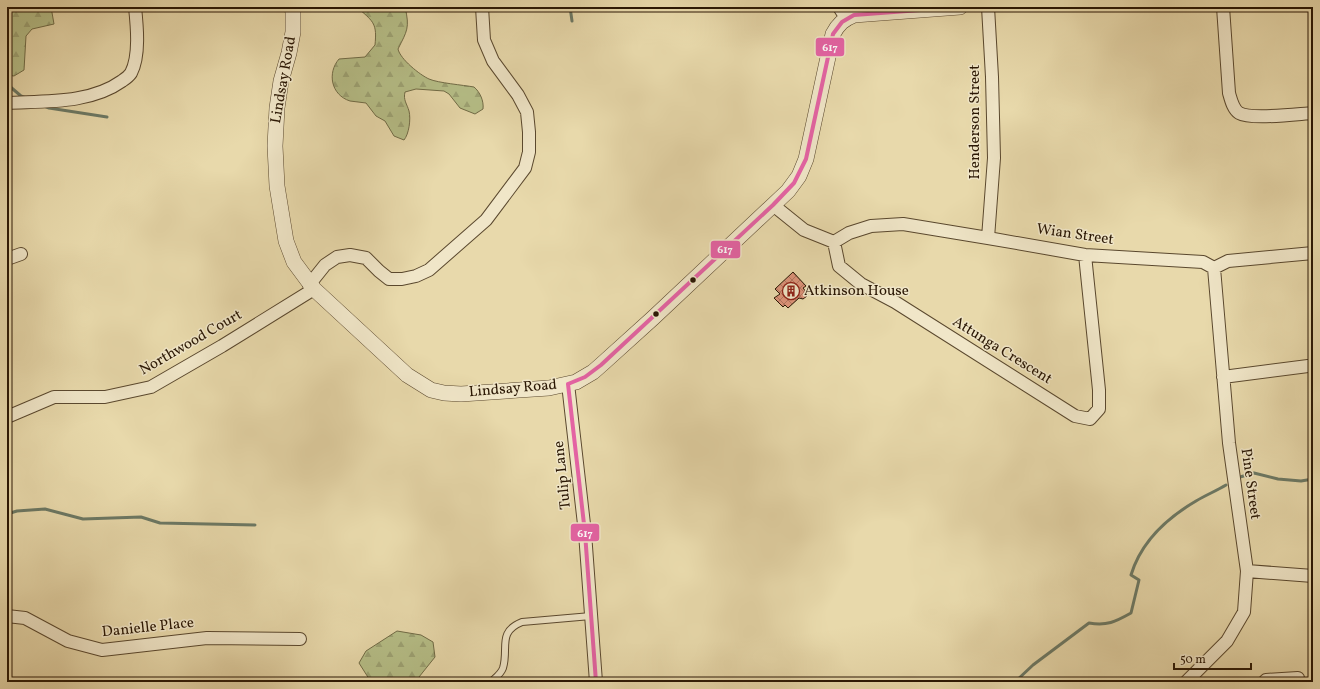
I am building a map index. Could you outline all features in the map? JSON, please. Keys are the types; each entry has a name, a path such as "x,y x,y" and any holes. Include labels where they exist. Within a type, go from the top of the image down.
{"street":[{"path":"7,103 60,100 92,96 114,86 131,74 136,55 137,28 135,7"},
{"name":"Lindsay Road","path":"292,7 293,32 281,81 277,108 275,146 281,214 286,241 294,262 312,287 407,375 431,390 444,393 461,394 549,388 568,384 585,377 601,366 773,205 794,183 804,165 833,34 842,13 854,15 960,7"},
{"path":"312,287 325,265 337,257 350,255 366,258 379,271 389,278 402,279 416,276 429,270 486,220 526,168 529,152 527,112 518,95 493,61 484,40 482,7"},
{"name":"Henderson Street","path":"988,7 992,77 994,158 988,238"},
{"path":"1223,7 1230,93 1237,112 1244,115 1254,116 1313,113"},
{"path":"773,205 804,230 834,242"},
{"name":"Wian Street","path":"834,242 849,233 871,226 903,224 1085,255 1203,262 1214,268"},
{"name":"Attunga Crescent","path":"834,242 839,266 862,284 895,302 1075,416 1090,419 1099,409 1099,390 1085,255"},
{"path":"1214,268 1228,261 1313,253"},
{"path":"7,259 22,254"},
{"name":"Pine Street","path":"1190,681 1227,641 1244,612 1247,571 1228,443 1214,268"},
{"name":"Northwood Court","path":"7,417 54,397 105,397 152,387 222,346 312,287"},
{"path":"1223,378 1308,366"},
{"name":"Tulip Lane","path":"568,384 586,533 596,682"},
{"path":"1247,571 1313,576"},
{"name":"Danielle Place","path":"7,616 25,618 68,641 102,650 207,638 300,639"},
{"path":"1264,682 1266,680 1298,678"}],"lane":[{"path":"491,682 503,668 506,636 514,625 522,622 591,616"}],"green space":[{"path":"7,7 51,7 54,24 32,29 26,36 24,70 14,76 7,75"},
{"path":"358,7 405,7 407,29 398,49 402,57 406,62 429,79 444,83 474,87 481,97 483,109 475,114 460,108 449,94 444,91 416,89 405,92 405,100 410,118 408,130 404,140 394,136 385,121 376,116 366,103 350,101 339,94 335,89 332,77 335,65 339,59 365,57 375,45 375,28 368,17"},
{"path":"397,631 421,635 433,642 435,657 419,677 421,682 371,682 359,663 366,651"}],"building":[{"name":"Atkinson House","path":"793,272 806,286 803,288 807,293 807,296 803,299 799,298 788,308 785,305 783,307 774,298 780,294 775,289"}],"waterway":[{"path":"570,7 572,21"},
{"path":"7,84 21,96 26,98"},
{"path":"44,106 107,117"},
{"path":"1240,477 1254,473 1278,479 1301,481 1313,479"},
{"path":"1015,682 1033,665 1089,623 1106,624 1131,613 1139,580 1131,575 1135,563 1148,542 1156,532 1175,515 1196,501 1226,485"},
{"path":"7,514 17,511 45,509 83,519 141,517 160,523 255,525"}],"transit line":[{"name":"617","path":"568,384 585,377 601,365 773,205 794,183 806,159 833,34 842,22 854,15 960,7"},
{"name":"617","path":"568,384 585,533 596,682"}],"place":[{"name":"Atkinson House","path":"791,291"}]}
